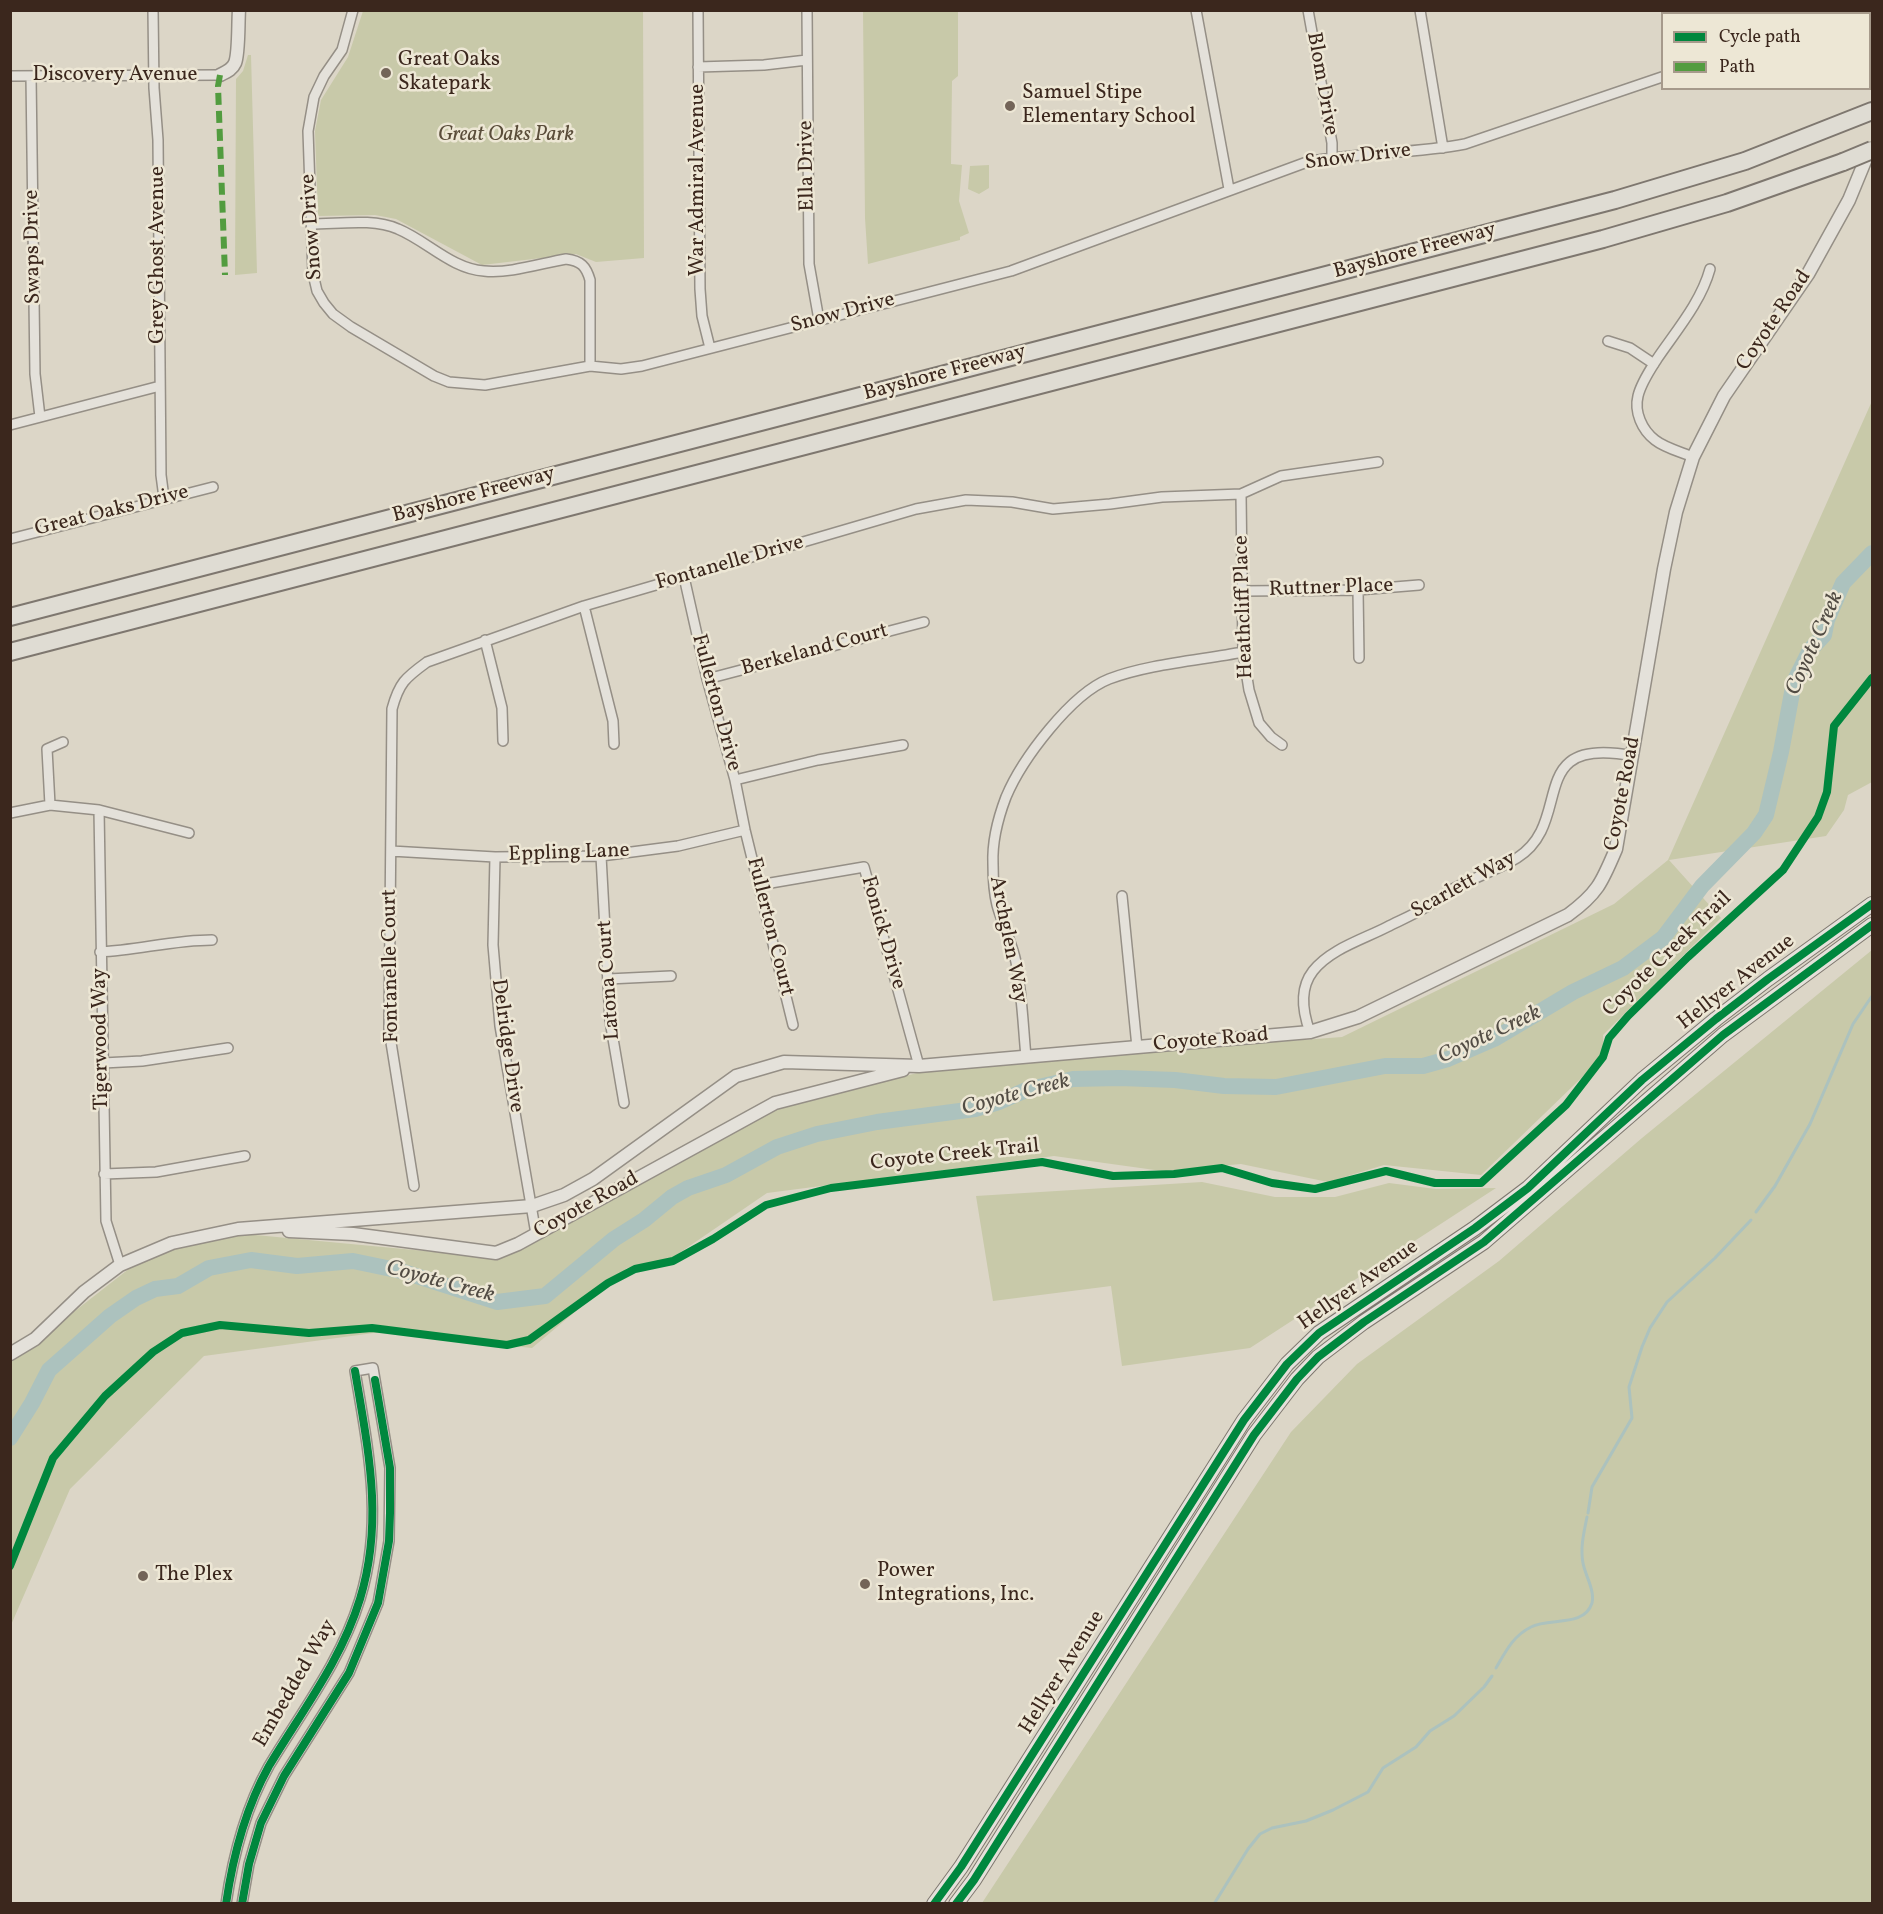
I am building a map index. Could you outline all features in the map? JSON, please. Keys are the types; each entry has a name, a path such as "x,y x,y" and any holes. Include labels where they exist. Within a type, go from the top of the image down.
{"highway":[{"name":"Bayshore Freeway","path":"10,616 1615,201 1745,161 1867,114"},
{"name":"Bayshore Freeway","path":"10,652 1603,239 1737,200 1872,150"}],"main road":[{"name":"Hellyer Avenue","path":"934,1904 968,1857 1244,1420 1287,1364 1319,1333 1475,1228 1528,1188 1642,1080 1768,979 1872,904"},
{"name":"Hellyer Avenue","path":"956,1904 974,1880 1254,1435 1318,1357 1364,1322 1484,1242 1722,1035 1872,925"},
{"path":"1355,1308 1364,1322"},
{"path":"1117,1620 1133,1628"}],"street":[{"name":"Grey Ghost Avenue","path":"153,10 153,76 158,140 161,475 164,498"},
{"path":"220,75 228,72 237,55 239,10"},
{"name":"Snow Drive","path":"353,10 342,50 324,76 313,101 308,131 313,274 317,291 329,309 351,327 434,376 449,382 485,385 590,366 621,369 642,366 1011,271 1307,162 1332,157 1443,148 1485,138 1661,76"},
{"name":"War Admiral Avenue","path":"698,10 700,289 702,316 710,348"},
{"name":"Ella Drive","path":"807,10 809,264 819,321"},
{"path":"1196,10 1229,189"},
{"name":"Blom Drive","path":"1308,10 1332,143 1332,157"},
{"path":"1420,10 1443,148"},
{"path":"698,67 764,65 807,60"},
{"name":"Discovery Avenue","path":"10,76 220,75"},
{"name":"Swaps Drive","path":"31,76 35,374 40,417"},
{"name":"Coyote Road","path":"10,1354 35,1339 84,1293 120,1265 172,1243 238,1229 532,1206 564,1195 593,1179 736,1076 784,1062 919,1066 1310,1032 1358,1017 1568,915 1587,901 1602,884 1616,849 1667,557 1676,512 1693,457 1724,396 1813,265 1849,200 1872,142"},
{"path":"311,224 387,225 400,229 458,264 485,272 566,259 577,261 586,267 590,280 590,366"},
{"path":"1693,457 1656,441 1644,429 1638,415 1637,399 1640,388 1654,364 1705,287 1710,268"},
{"path":"1608,341 1630,348 1654,364"},
{"path":"10,425 160,387"},
{"path":"1241,494 1281,476 1378,462"},
{"name":"Great Oaks Drive","path":"10,539 213,486"},
{"name":"Fontanelle Drive","path":"391,851 392,709 398,690 412,673 427,662 584,606 916,509 966,500 1012,502 1053,509 1162,497 1241,494"},
{"name":"Heathcliff Place","path":"1241,494 1244,652 1249,690 1257,717 1271,737 1282,745"},
{"name":"Fullerton Drive","path":"684,577 707,679 735,780 745,830"},
{"name":"Ruttner Place","path":"1243,591 1358,590 1419,585"},
{"path":"1358,590 1359,658"},
{"path":"584,606 613,721 614,744"},
{"name":"Berkeland Court","path":"707,679 924,622"},
{"path":"485,640 502,708 502,741"},
{"name":"Archglen Way","path":"1026,1057 1016,963 997,905 993,862 996,830 1006,797 1046,735 1064,712 1084,693 1107,680 1127,673 1244,652"},
{"path":"50,805 47,749 63,742"},
{"path":"735,780 818,760 903,745"},
{"name":"Scarlett Way","path":"1310,1032 1303,1011 1304,992 1313,971 1331,955 1430,906 1451,891 1516,858 1527,850 1544,828 1555,782 1564,768 1574,759 1595,752 1633,756"},
{"path":"10,813 50,805 99,810 189,833"},
{"name":"Tigerwood Way","path":"99,810 106,1221 120,1265"},
{"name":"Eppling Lane","path":"391,851 495,857 602,856 678,846 745,830"},
{"name":"Fullerton Court","path":"745,830 793,1025"},
{"name":"Fontanelle Court","path":"391,851 389,1030 414,1186"},
{"name":"Latona Court","path":"602,856 610,1021 624,1103"},
{"name":"Delridge Drive","path":"495,857 493,945 500,1026 536,1234"},
{"name":"Fonick Drive","path":"759,885 864,867 919,1066"},
{"path":"1122,896 1137,1047"},
{"path":"100,952 131,951 191,940 212,940"},
{"path":"608,979 671,976"},
{"path":"103,1063 142,1061 228,1048"},
{"name":"Coyote Road","path":"238,1229 353,1234 496,1253 536,1234 775,1103 919,1066"},
{"path":"104,1174 156,1172 245,1156"},
{"name":"Embedded Way","path":"226,1904 232,1864 245,1817 269,1768 334,1664 361,1598 371,1546 374,1499 372,1470 355,1371 373,1368 390,1468 389,1541 378,1603 349,1673 285,1776 261,1823 249,1864 242,1904"}],"green space":[{"name":"Great Oaks Park","path":"363,11 643,11 644,258 596,262 576,254 482,265 396,219 375,215 318,216 315,131 321,100 348,57"},
{"path":"863,11 958,11 958,76 952,81 951,164 962,165 959,201 969,233 960,237 960,240 868,264 865,218"},
{"path":"248,55 251,55 257,273 235,275 236,79 243,71"},
{"path":"989,165 989,188 979,194 968,189 970,166"},
{"path":"1872,401 1872,782 1848,795 1844,810 1826,836 1669,860 1721,918 1603,1035 1604,1056 1481,1175 1384,1165 1328,1182 1241,1164 1162,1171 1054,1156 767,1193 672,1258 627,1268 532,1348 381,1332 204,1356 70,1489 11,1625 11,1361 130,1268 176,1248 245,1234 499,1258 776,1109 921,1072 1078,1057 1342,1037 1614,904 1668,860"},
{"path":"1872,950 1872,1903 982,1903 1291,1432 1357,1364 1499,1261 1642,1138"},
{"path":"1202,1182 1275,1197 1335,1197 1389,1183 1436,1189 1496,1188 1250,1348 1122,1366 1111,1286 993,1301 976,1196"}],"waterway":[{"name":"Coyote Creek","path":"10,1438 49,1370 110,1316 136,1298 155,1289 178,1286 209,1268 251,1260 297,1266 353,1261 401,1271 497,1302 545,1296 614,1239 644,1220 672,1197 688,1188 726,1175 777,1147 817,1134 877,1122 975,1109 999,1102 1026,1090 1073,1079 1175,1080 1224,1086 1276,1087 1385,1066 1423,1066 1448,1059 1494,1039 1573,992 1623,968 1663,938 1702,886 1754,833 1766,815 1794,682 1810,650 1824,635 1827,620 1843,583 1872,553"},
{"path":"1756,1212 1775,1186 1810,1124 1853,1024 1872,996"},
{"path":"1588,1513 1592,1487 1632,1418 1629,1387 1650,1328 1667,1302 1715,1258 1751,1220"},
{"path":"1496,1668 1511,1644 1531,1627 1574,1619 1588,1611 1593,1598 1582,1557 1587,1517"},
{"path":"1214,1904 1260,1834 1272,1828 1306,1821 1368,1792 1383,1768 1416,1747 1430,1731 1454,1716 1492,1676"}],"marked path":[{"path":"220,75 218,86 225,275"}],"cycle path":[{"name":"Coyote Creek Trail","path":"10,1566 53,1458 105,1396 153,1352 182,1333 220,1325 309,1333 372,1328 507,1345 529,1340 608,1283 635,1269 673,1261 766,1205 831,1188 1042,1162 1113,1176 1174,1174 1222,1168 1272,1183 1315,1189 1386,1171 1435,1183 1481,1183 1566,1105 1603,1057 1609,1038 1628,1016 1688,957 1783,870 1818,817 1827,792 1834,726 1872,678"},
{"path":"934,1904 961,1867 1244,1420 1287,1364 1319,1333 1475,1228 1528,1188 1642,1080 1768,979 1872,904"},
{"path":"956,1904 974,1880 1254,1435 1297,1379 1318,1357 1364,1322 1484,1242 1723,1035 1872,925"},
{"path":"226,1904 236,1850 253,1799 269,1766 332,1665 360,1599 367,1570 372,1513 369,1457 355,1371"},
{"path":"242,1904 249,1864 261,1823 284,1776 349,1673 378,1603 389,1541 390,1468 375,1380"}],"place":[{"name":"Great Oaks Skatepark","path":"386,73"},
{"name":"Samuel Stipe Elementary School","path":"1010,106"},
{"name":"The Plex","path":"143,1576"},
{"name":"Power Integrations, Inc.","path":"865,1584"}]}
